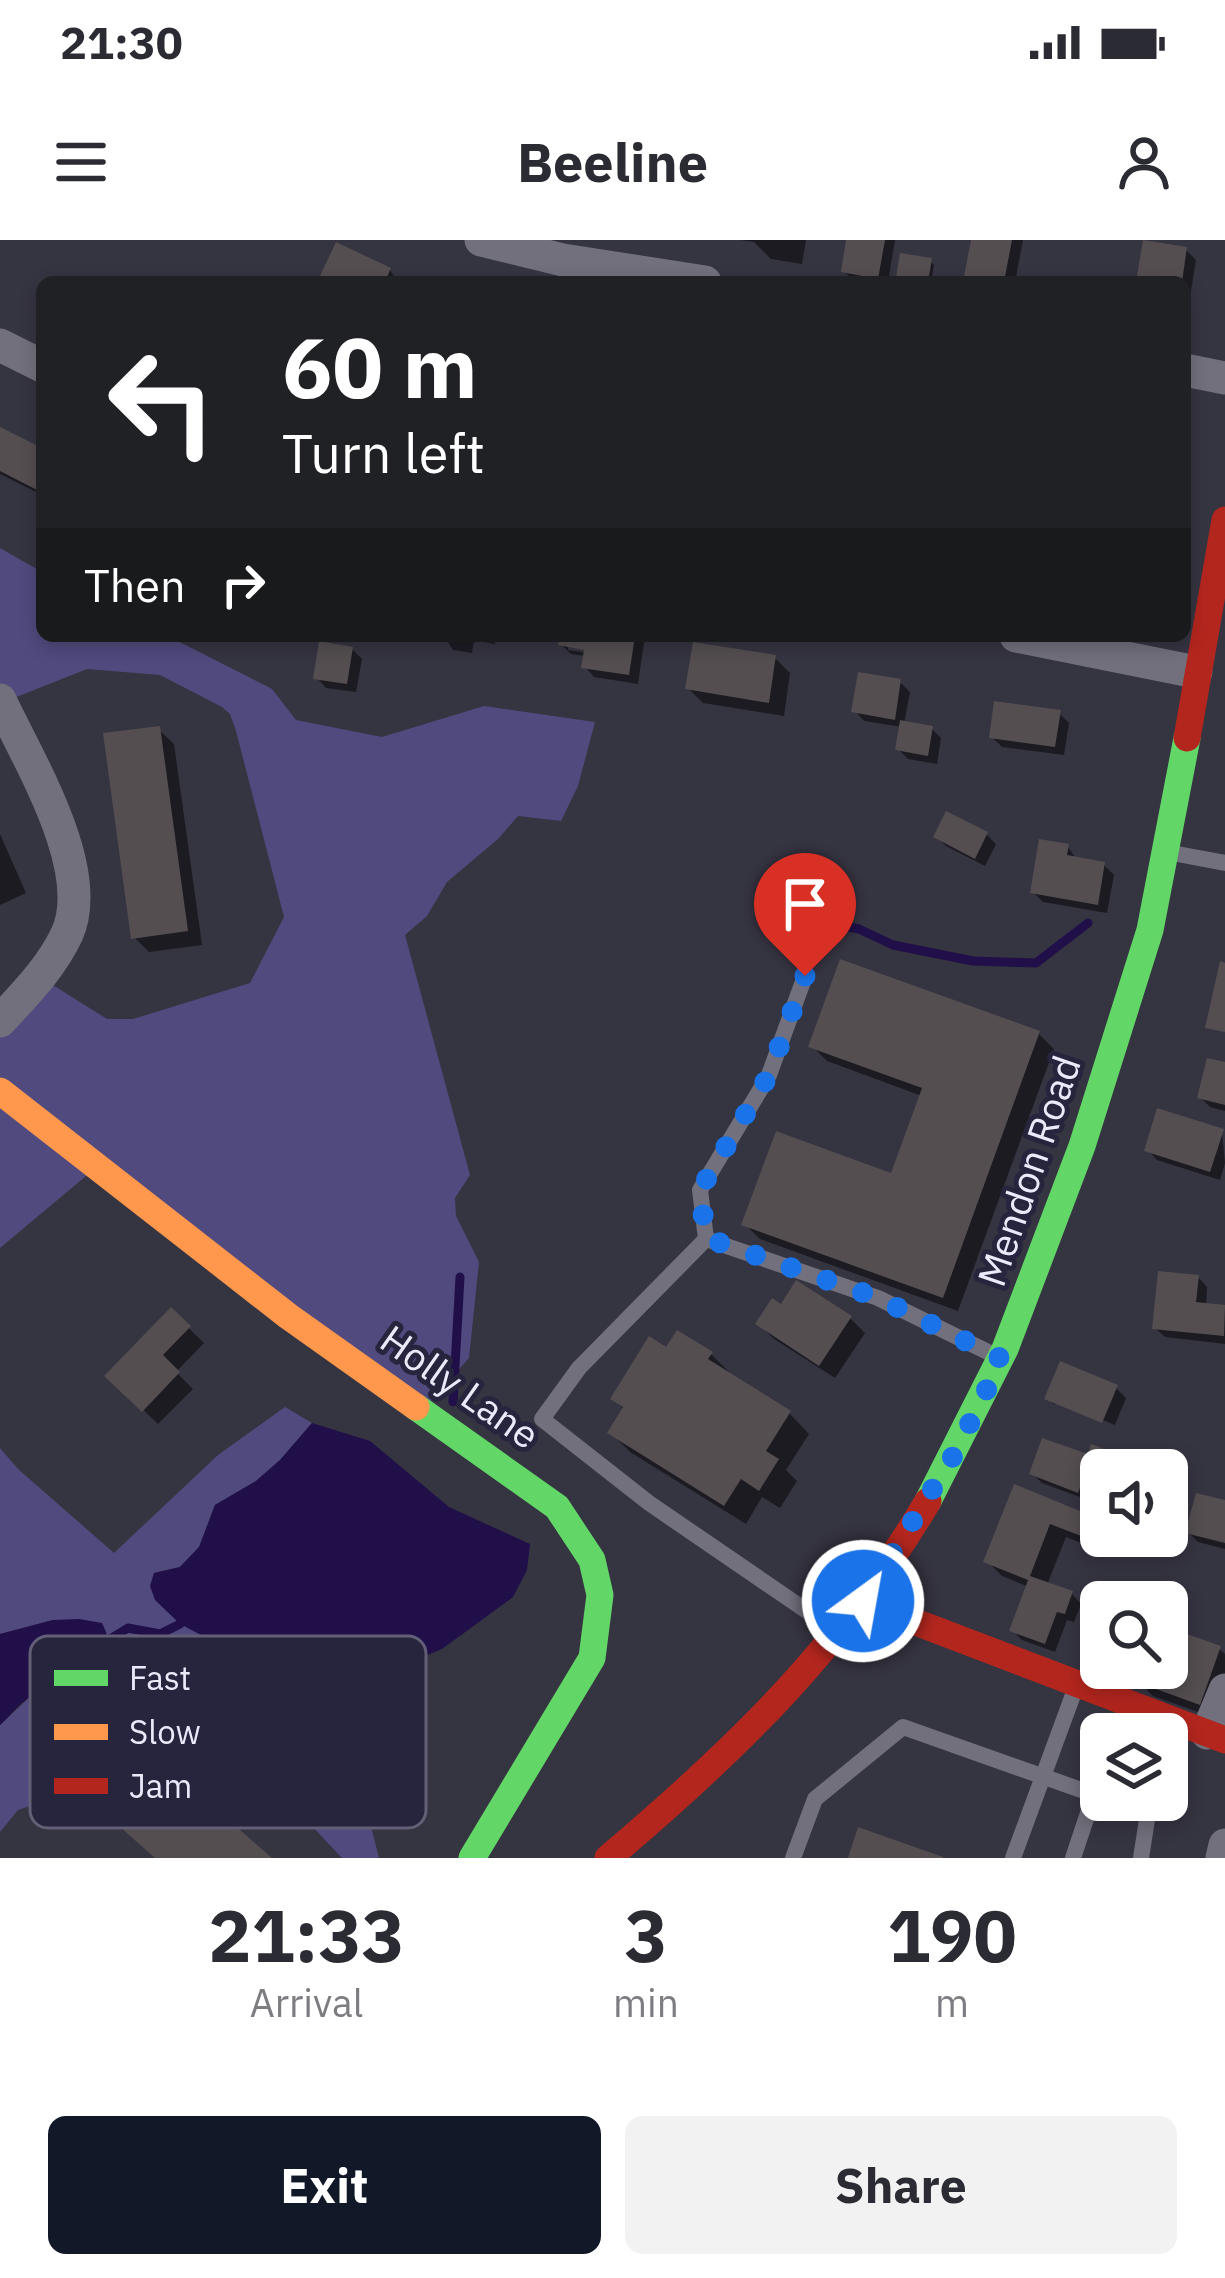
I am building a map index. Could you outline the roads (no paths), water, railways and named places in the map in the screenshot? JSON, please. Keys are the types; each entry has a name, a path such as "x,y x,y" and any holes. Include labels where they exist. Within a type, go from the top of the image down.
{"main road":[{"name":"Mendon Road","path":"608,1858 748,1733 863,1601 955,1453 1002,1359 1061,1213 1150,929 1196,672 1216,597 1225,520"},
{"name":"Holly Lane","path":"0,1091 288,1316 557,1507 584,1538 602,1582 602,1621 592,1658 472,1858"},
{"path":"863,1601 1216,1737"}],"street":[{"path":"481,240 563,260 666,276"},
{"path":"0,345 36,363"},
{"path":"1191,371 1225,378"},
{"path":"1046,642 1196,672"},
{"path":"0,700 69,855 76,892 68,931 59,947 40,979 0,1022"},
{"path":"1216,1737 1225,1690"},
{"path":"1222,1858 1225,1846"}],"lane":[{"path":"1165,851 1225,863"},
{"path":"706,1238 700,1190 769,1075 805,976"},
{"path":"706,1238 878,1298 1002,1359"},
{"path":"706,1238 579,1368 542,1419 649,1503 838,1632"},
{"path":"1013,1858 1077,1683"},
{"path":"793,1858 815,1798 903,1727 1080,1790"},
{"path":"1073,1858 1090,1821"},
{"path":"1141,1858 1147,1821"}],"waterway":[{"path":"795,916 859,929 893,945 973,961 1036,963 1088,923"},
{"path":"453,1402 460,1277"},
{"path":"115,1636 128,1628 160,1634 180,1624"}]}
